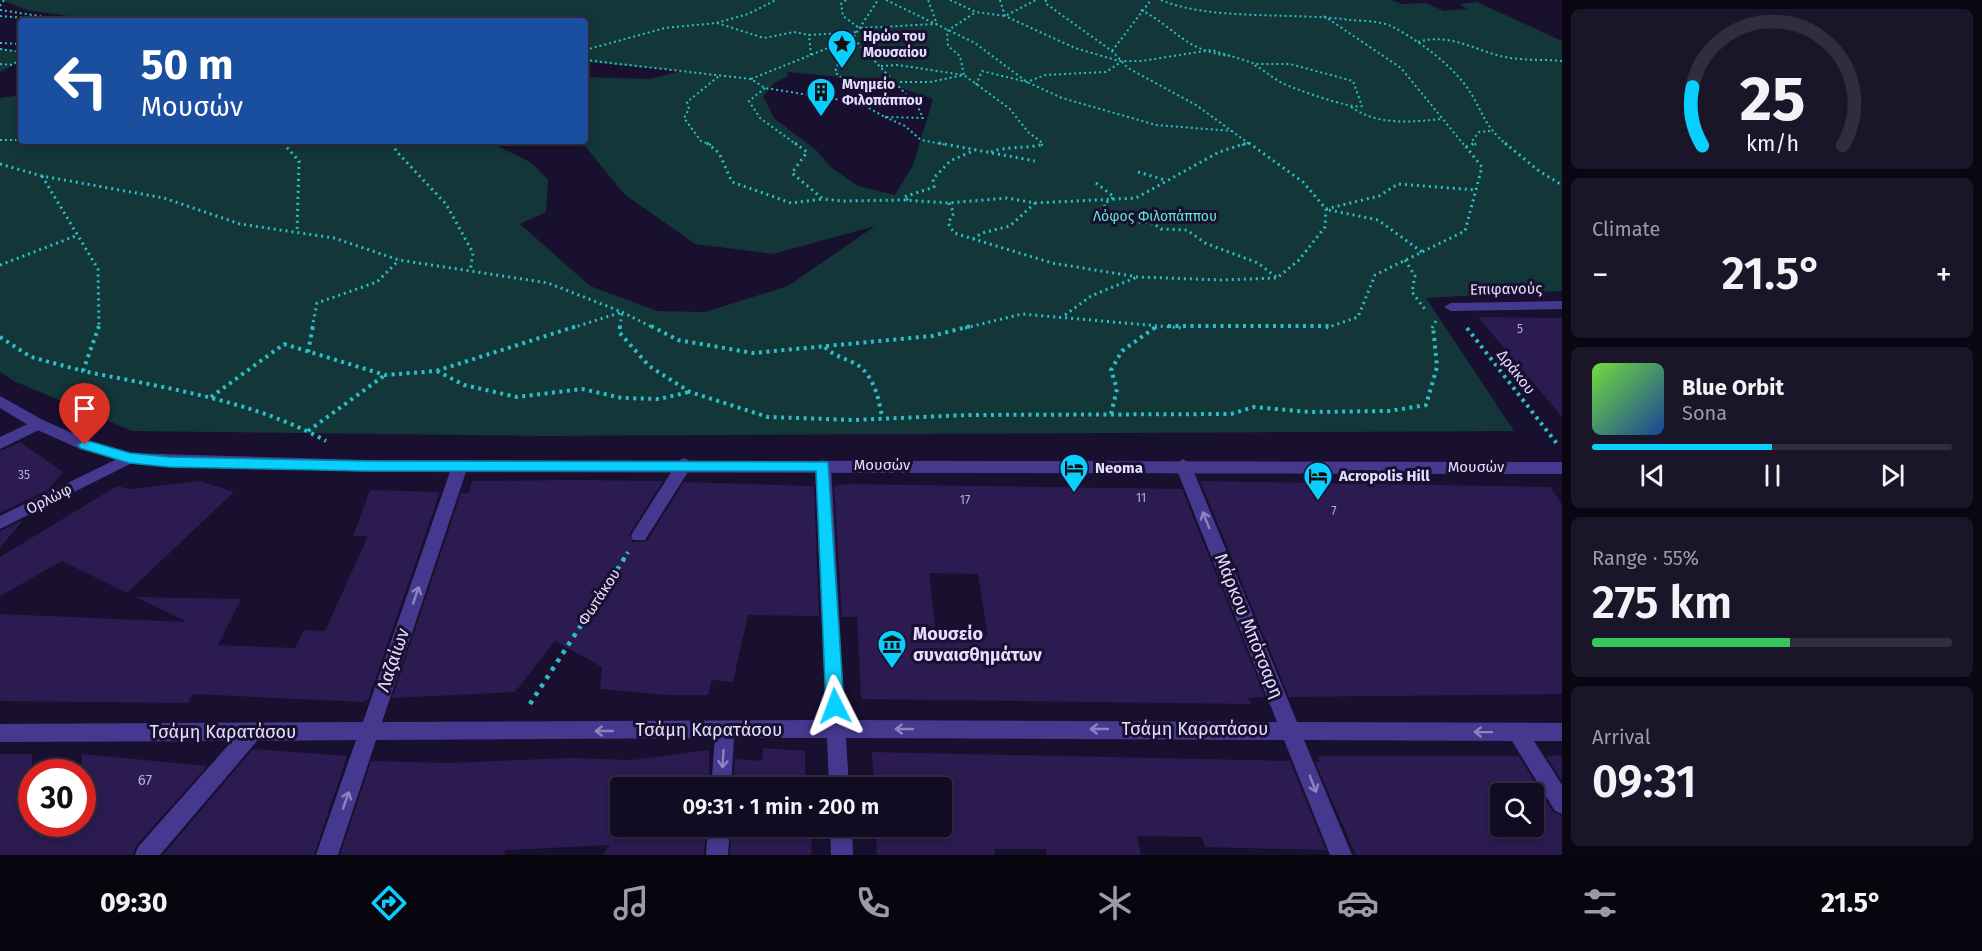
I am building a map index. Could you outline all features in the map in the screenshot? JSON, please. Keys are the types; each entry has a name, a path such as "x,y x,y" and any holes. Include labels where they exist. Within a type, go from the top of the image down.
{"street":[{"name":"Επιφανούς","path":"1451,307 1562,305"},
{"path":"0,401 38,424 85,445 129,458"},
{"path":"0,444 38,424"},
{"name":"Μουσών","path":"129,458 344,465 460,466 1183,465 1562,468"},
{"name":"Ορλώφ","path":"0,524 129,458"},
{"path":"639,536 685,465"},
{"name":"Μάρκου Μπότσαρη","path":"1183,465 1292,729 1341,855"},
{"name":"Λαζαίων","path":"327,855 460,466"},
{"path":"823,466 838,777"},
{"name":"Τσάμη Καρατάσου","path":"0,732 1292,729 1562,732"},
{"path":"722,777 724,731"},
{"path":"146,855 252,732"},
{"path":"1518,732 1562,804"},
{"path":"717,855 718,837"},
{"path":"842,837 843,855"}],"path":[{"path":"4,0 0,8 55,18"},
{"path":"588,49 665,28 718,24 748,14 776,0"},
{"path":"846,0 841,4 843,16 859,28 937,24"},
{"path":"751,80 853,38 878,0"},
{"path":"886,0 937,24 947,32 975,43 1027,82 1062,98 1156,124 1232,131"},
{"path":"928,0 937,24"},
{"path":"950,0 976,12 1005,16 1067,47 1122,61 1167,58 1202,50 1219,49 1234,57 1264,69 1281,82 1309,91 1322,99 1351,107 1362,106 1358,89 1353,81 1340,74 1321,72 1286,63 1252,64"},
{"path":"1000,0 1005,16"},
{"path":"1005,16 1036,0"},
{"path":"1046,0 1045,3 1112,51 1128,68 1196,105 1303,182 1326,209 1378,220 1422,252"},
{"path":"1112,51 1150,0"},
{"path":"1161,0 1177,7 1324,16 1389,25 1417,42 1465,85 1490,131 1539,171 1562,185"},
{"path":"1142,10 1161,20 1180,39 1202,50"},
{"path":"947,32 976,12"},
{"path":"0,16 26,18"},
{"path":"0,164 42,176 164,198 240,224 334,238 399,260 548,283 622,312 678,340 753,353 932,336 1022,314 1159,326 1326,328 1358,317 1375,274 1465,231 1482,167 1401,68 1324,16"},
{"path":"718,24 764,38 794,32 810,36 857,32"},
{"path":"947,32 948,46 960,56 964,75"},
{"path":"810,36 811,55"},
{"path":"853,38 918,107 923,118 885,117"},
{"path":"1417,42 1426,38 1448,40 1502,56 1562,61"},
{"path":"0,44 18,44"},
{"path":"832,46 839,61 835,72 859,94 861,103"},
{"path":"0,49 18,52"},
{"path":"588,60 751,80 765,88 861,103 905,126 921,140 1035,161"},
{"path":"0,64 12,65 18,61"},
{"path":"976,85 982,71 1006,79 1027,82 1045,75 1106,72 1122,61"},
{"path":"880,66 898,65 917,70 964,75 1010,109 1016,120 1044,144 1026,149 998,149 990,152"},
{"path":"894,82 916,84 944,81 964,75"},
{"path":"718,76 687,102 689,109 684,118 701,141 711,145 719,153 732,182 791,203 823,199 949,203 1008,198 1035,203 1114,197 1136,198 1219,152 1248,143"},
{"path":"765,88 749,101 760,118 807,152 792,173 823,199"},
{"path":"1351,107 1362,116 1380,121 1443,119"},
{"path":"1466,147 1476,145 1473,140 1479,132 1490,131"},
{"path":"0,140 18,140"},
{"path":"285,144 299,161 297,232"},
{"path":"393,144 396,151 446,204 474,253 470,271"},
{"path":"1026,149 1026,159"},
{"path":"909,200 904,197 934,187 933,179 950,161 975,150"},
{"path":"1138,172 1165,180"},
{"path":"42,176 98,269 100,324 83,371"},
{"path":"1096,183 1114,197"},
{"path":"1326,209 1379,196 1398,184 1476,190"},
{"path":"1114,197 1104,204 1106,212 1113,217 1153,223 1161,229 1187,230 1205,243 1236,257 1258,263 1277,278"},
{"path":"949,203 954,213 948,223 954,233 972,240 1052,262 1138,277 1221,280 1277,278 1299,260 1325,227 1326,209"},
{"path":"972,240 982,233 1010,226 1035,203"},
{"path":"0,265 78,236"},
{"path":"308,352 317,303 377,282 399,260"},
{"path":"1405,260 1415,276 1412,292 1428,312 1437,319"},
{"path":"1065,316 1090,296 1138,277"},
{"path":"622,312 619,332 649,366 690,392 768,417 854,420 882,417 1232,414 1254,407 1309,412 1389,411 1426,405 1437,367 1432,328 1437,319 1451,307"},
{"name":"Δράκου","path":"1451,307 1562,451"},
{"path":"211,397 284,345 385,375 436,371 622,312"},
{"path":"1111,414 1117,389 1111,370 1122,351 1159,326"},
{"path":"0,337 31,357 83,371 211,397 308,430 329,443"},
{"path":"825,347 831,354 861,368 880,402 882,417"},
{"path":"436,371 464,385 517,397 582,389 631,398 659,399 690,392"},
{"path":"308,430 385,375"},
{"name":"Φωτάκου","path":"512,731 639,536"}],"green space":[{"name":"Λόφος Φιλοπάππου","path":"1,0 1392,0 1401,4 1425,3 1444,11 1467,9 1460,4 1477,2 1562,41 1562,291 1426,298 1514,431 541,436 132,431 14,381 0,372 0,98 18,95 18,144 493,144 530,162 548,179 546,212 520,224 590,286 657,311 705,312 788,286 875,226 773,254 695,244 624,194 583,144 588,144 588,77 649,79 683,71 588,62 588,18 81,18 27,10","holes":["787,72 882,81 933,99 913,165 895,195 858,186 832,168 816,150 775,119 763,97 774,83 788,76"]},
{"path":"0,48 18,51 18,63 0,72"}],"building":[{"path":"1478,317 1562,318 1562,417"},
{"path":"20,442 63,472 48,490 0,513 0,451"},
{"path":"200,481 234,492 127,593 62,561 0,596 0,557 117,486 130,489"},
{"path":"472,481 663,481 629,535 633,542 647,541 684,482 814,486 819,616 748,615 733,682 712,680 708,695 666,695 600,689 602,667 555,641 515,692 392,698 461,493 469,493"},
{"path":"1200,481 1550,487 1562,504 1562,694 1289,697"},
{"path":"846,484 1182,489 1265,697 1248,698 1251,704 861,699 857,617 842,617 834,486","holes":["929,573 978,574 988,636 936,635"]},
{"path":"370,490 440,492 368,700 362,702 193,694 188,703 0,701 0,614 187,622 136,597 241,599 218,645 295,648 304,630 325,631 368,536 353,536"},
{"path":"23,520 0,548 0,531"},
{"path":"763,748 805,751 805,777 734,777 735,759 762,761"},
{"path":"253,749 347,756 314,855 163,855"},
{"path":"709,750 709,777 610,777 610,837 705,837 704,855 603,855 610,845 506,850 503,855 340,855 371,761 449,763 570,758 632,760"},
{"path":"872,752 1290,761 1326,850 1205,847 1202,837 1137,836 1141,855 1047,855 1046,849 994,849 995,855 877,855 876,837 952,837 952,777 873,777"},
{"path":"0,754 32,754 32,759 18,759 18,837 96,837 96,759 82,759 82,754 207,766 136,846 133,855 0,855"},
{"path":"1562,755 1562,781 1546,756"},
{"path":"1318,756 1519,756 1535,783 1490,783 1490,837 1544,837 1544,797 1553,812 1562,816 1562,855 1356,855 1315,762 1320,762"},
{"path":"731,837 812,837 811,855 730,855"}],"place":[{"name":"Ηρώο του Μουσαίου","path":"842,70"},
{"name":"Μνημείο Φιλοπάππου","path":"821,118"},
{"name":"Neoma","path":"1074,494"},
{"name":"Acropolis Hill","path":"1318,502"},
{"name":"Μουσείο συναισθημάτων","path":"892,670"}],"route":[{"path":"85,445 129,458 169,462 368,466 823,466 835,706"}]}
